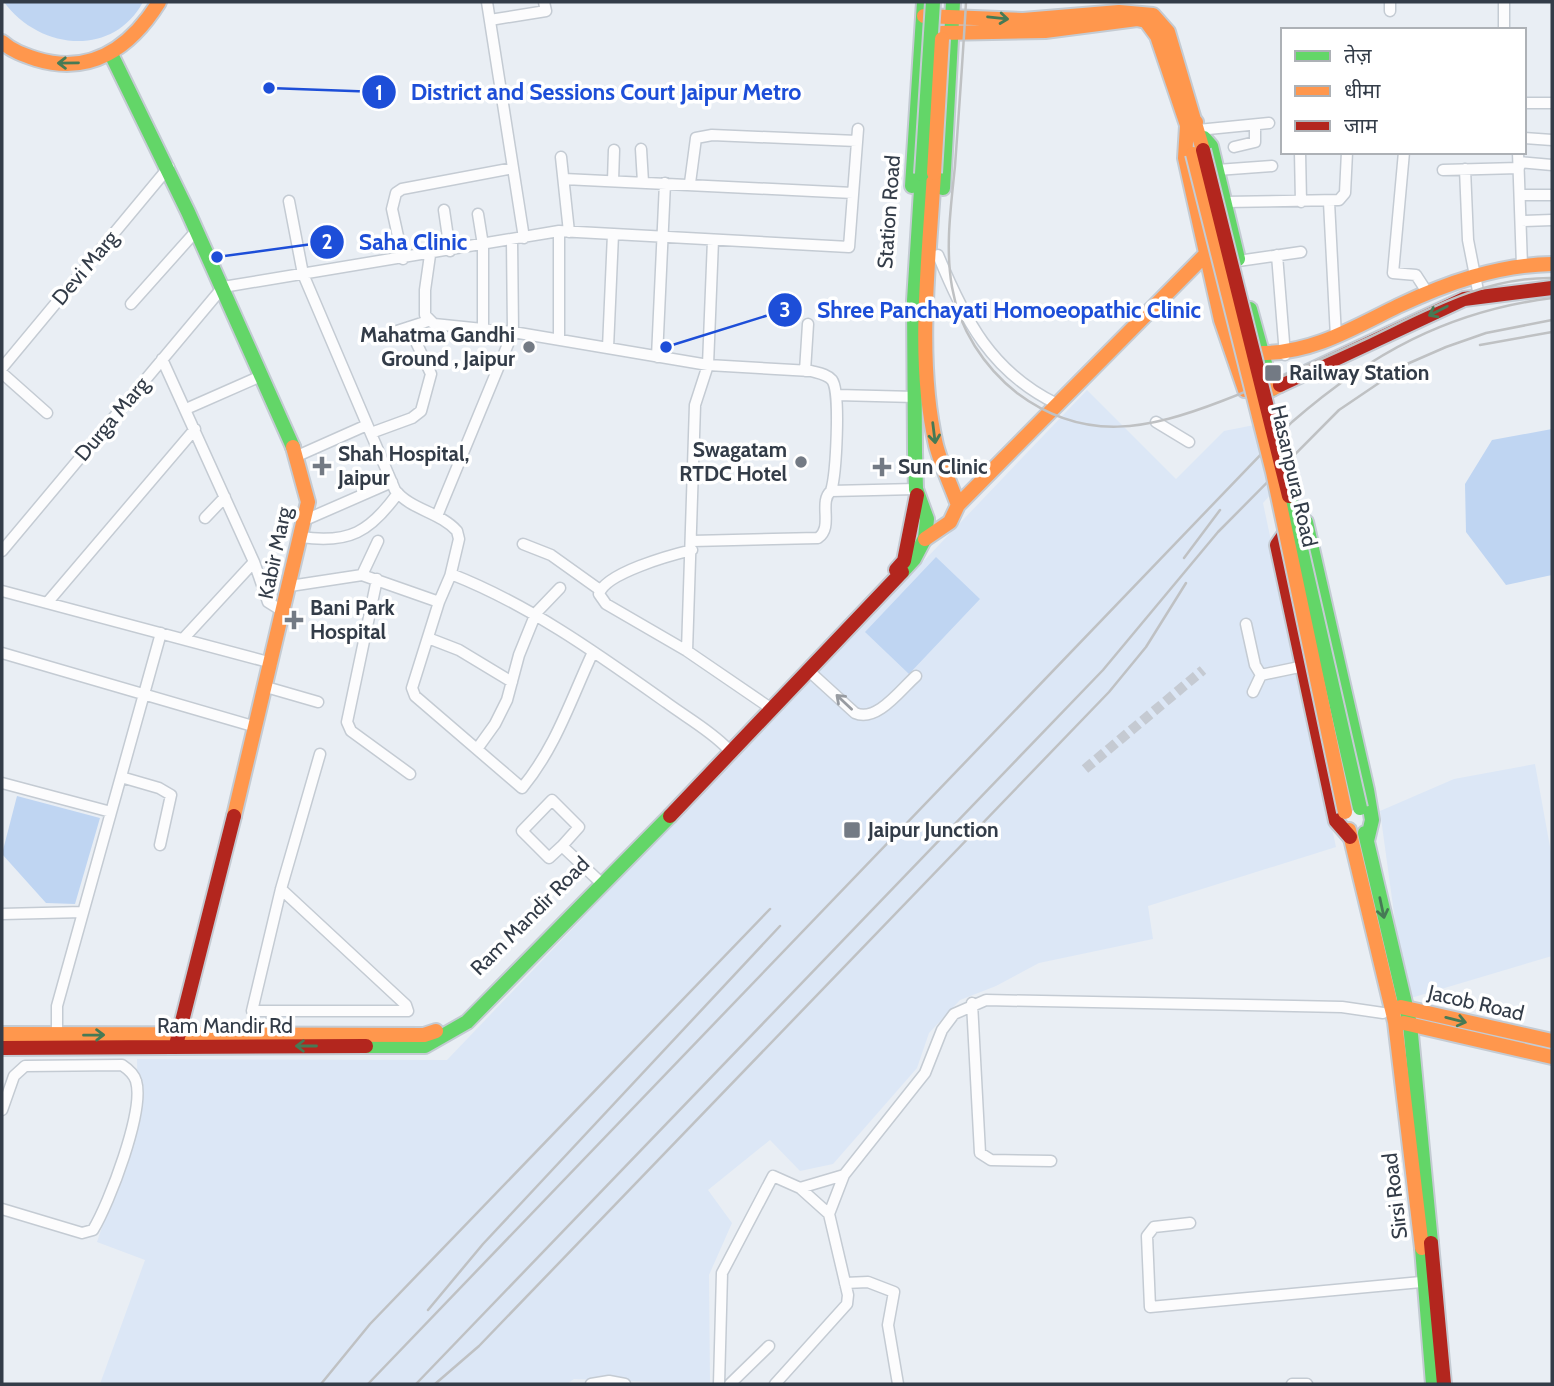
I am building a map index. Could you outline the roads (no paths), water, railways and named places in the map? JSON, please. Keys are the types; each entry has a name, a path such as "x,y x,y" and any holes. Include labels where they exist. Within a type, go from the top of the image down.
{"street":[{"path":"3,47 39,61 65,65 92,62 111,54 145,27 159,2"},
{"path":"487,2 524,238"},
{"path":"490,20 546,11 544,2"},
{"path":"921,374 914,301 933,2"},
{"path":"920,354 925,314 943,2"},
{"path":"1504,2 1504,28"},
{"path":"924,9 953,9 1023,20 1119,12 1153,15 1168,32 1195,128 1212,146 1272,389"},
{"name":"Station Road","path":"924,9 904,297 905,353 921,374 936,445 958,505"},
{"path":"921,374 935,341 953,9"},
{"name":"Hasanpura Road","path":"923,33 1035,31 1137,19 1146,21 1157,36 1195,128 1198,152 1273,472 1386,1008"},
{"name":"Kabir Marg","path":"111,54 169,167 223,287 306,487 305,520 284,612 178,1040"},
{"path":"1526,103 1552,103"},
{"path":"1195,128 1269,123"},
{"path":"1234,147 1255,142 1255,125"},
{"path":"1195,128 1185,158 1204,261 1239,386 1256,392 1272,389 1445,307 1479,296 1552,288"},
{"path":"223,287 564,232 849,247 858,129"},
{"path":"690,183 696,138 712,135 857,141"},
{"path":"1526,138 1552,140"},
{"path":"641,149 643,182"},
{"path":"613,181 614,150"},
{"name":"Sirsi Road","path":"1198,152 1280,455 1407,1008 1430,1281 1432,1384"},
{"path":"1300,154 1301,202"},
{"path":"1225,202 1339,200 1345,193 1347,154"},
{"path":"1404,154 1393,273 1416,275 1427,292"},
{"path":"559,340 564,232 562,157"},
{"path":"1519,161 1522,266"},
{"path":"1443,170 1519,161 1552,165"},
{"path":"1217,170 1272,166"},
{"name":"Devi Marg","path":"2,370 169,167"},
{"path":"403,259 392,209 396,192 513,168"},
{"path":"1465,169 1468,240 1479,296"},
{"path":"564,179 853,192"},
{"path":"657,357 665,183"},
{"path":"1520,195 1552,195"},
{"path":"289,201 303,274 391,482 398,493 453,526 459,539 450,577 439,602 412,688 415,696 522,788 542,764 564,723 593,652"},
{"path":"1329,201 1336,337"},
{"path":"444,210 450,251"},
{"path":"478,214 483,245 483,329"},
{"path":"1521,221 1552,220"},
{"path":"131,304 197,230"},
{"path":"608,348 613,234"},
{"path":"437,516 513,332 512,240"},
{"path":"687,651 695,405 708,365 713,240"},
{"path":"925,539 950,522 957,513 958,505 1204,261 1301,252"},
{"path":"428,321 425,290 430,255"},
{"path":"938,255 959,307 982,344 1030,391 1057,404"},
{"path":"1277,255 1285,355"},
{"path":"1262,354 1285,355 1301,352 1427,292 1475,274 1552,264"},
{"name":"Durga Marg","path":"2,551 223,287"},
{"path":"391,334 428,321 434,324 513,332 708,365 805,371 831,379 837,395 831,491 826,497 825,530 818,538 692,545 606,582 600,590 600,598 606,604 687,651 766,705"},
{"path":"805,371 808,324"},
{"path":"295,457 369,429 412,418 421,411 430,374 409,327"},
{"path":"162,359 254,562 268,602 284,612"},
{"path":"2,370 47,413"},
{"name":"Station Road","path":"919,497 915,397 921,374"},
{"path":"186,408 261,376"},
{"path":"837,395 915,397"},
{"path":"1156,422 1189,442"},
{"path":"47,603 195,429"},
{"path":"305,520 391,482"},
{"path":"831,491 919,497 927,519 925,539"},
{"path":"301,537 340,538 367,528 398,493"},
{"path":"205,518 225,497"},
{"name":"Ram Mandir Road","path":"271,1040 424,1035 446,1027 727,748 904,561 919,497"},
{"path":"1350,837 1336,821 1277,545 1290,525 1306,522 1367,790 1372,820 1367,841"},
{"name":"Ram Mandir Road","path":"445,1036 467,1022 719,767 915,559 925,539"},
{"path":"362,575 378,541"},
{"path":"523,544 551,555 600,590"},
{"path":"183,639 254,562"},
{"path":"450,577 451,574 497,592 536,613 727,748"},
{"path":"290,586 362,575 439,602"},
{"path":"377,579 346,712 347,722 351,731 410,774"},
{"path":"477,748 495,724 536,613 560,588"},
{"path":"2,591 272,663"},
{"path":"1246,624 1255,665 1261,675"},
{"path":"57,1035 57,1006 162,634"},
{"path":"428,638 459,650 512,682"},
{"path":"2,653 256,727"},
{"path":"1261,675 1304,666"},
{"path":"810,672 855,713 865,716 876,712 916,676"},
{"path":"1252,692 1261,675"},
{"path":"266,687 318,702"},
{"path":"281,889 409,1010 253,1012 251,1008 281,889 320,754"},
{"path":"121,777 159,788 171,795 160,845"},
{"path":"2,783 111,812"},
{"path":"552,800 579,827 562,846 549,858 522,831 552,800"},
{"path":"562,846 597,879"},
{"path":"2,914 83,912"},
{"path":"775,1384 847,1304 830,1214 844,1175 925,1073 942,1030 954,1014 972,1003 986,1000 1386,1008"},
{"path":"972,1003 980,1153 991,1160 1051,1161"},
{"name":"Sirsi Road","path":"1386,1008 1395,1022 1444,1384"},
{"name":"Jacob Road","path":"1386,1008 1407,1008 1552,1041"},
{"path":"271,1040 272,1012"},
{"name":"Jacob Road","path":"1395,1022 1497,1047 1552,1057"},
{"path":"2,1046 2,1034 178,1040"},
{"name":"Ram Mandir Rd","path":"2,1046 72,1048 178,1040 271,1040 425,1046 445,1036"},
{"path":"70,1064 72,1048"},
{"path":"2,1110 18,1069 33,1064 122,1065 136,1079 138,1095 127,1145 106,1210 93,1230 88,1233 2,1209"},
{"path":"719,1384 722,1273 773,1175 800,1188 830,1214"},
{"path":"800,1188 844,1175"},
{"path":"1190,1223 1154,1227 1147,1236 1150,1307 1430,1281"},
{"path":"845,1283 868,1282 894,1292 888,1325 898,1384"},
{"path":"730,1384 769,1346"},
{"path":"592,1384 609,1381 625,1384"},
{"path":"1292,1384 1307,1384"}],"tunnel":[{"path":"1085,769 1203,670"}],"railway":[{"path":"966,2 949,227 952,287 960,318 984,359 1005,383 1042,409 1067,420 1092,425 1118,427 1169,419 1278,379 1457,297 1503,283 1552,278"},
{"path":"368,1384 1292,422 1351,376 1412,339 1478,313 1552,298"},
{"path":"416,1384 1103,670 1218,532 1339,410 1407,364 1446,347 1486,333 1552,320"},
{"path":"1480,345 1552,332"},
{"path":"1184,558 1220,510"},
{"path":"435,1384 479,1346 1109,692 1146,647 1186,583"},
{"path":"321,1384 370,1324 770,909"},
{"path":"428,1310 483,1244 780,926"}],"place":[{"name":"District and Sessions Court Jaipur Metro","path":"269,88"},
{"name":"Saha Clinic","path":"217,257"},
{"name":"Mahatma Gandhi Ground , Jaipur","path":"529,347"},
{"name":"Shree Panchayati Homoeopathic Clinic","path":"666,347"},
{"name":"Railway Station","path":"1273,373"},
{"name":"Swagatam RTDC Hotel","path":"801,462"},
{"name":"Shah Hospital, Jaipur","path":"322,466"},
{"name":"Sun Clinic","path":"882,467"},
{"name":"Bani Park Hospital","path":"294,620"},
{"name":"Jaipur Junction","path":"852,830"}]}
